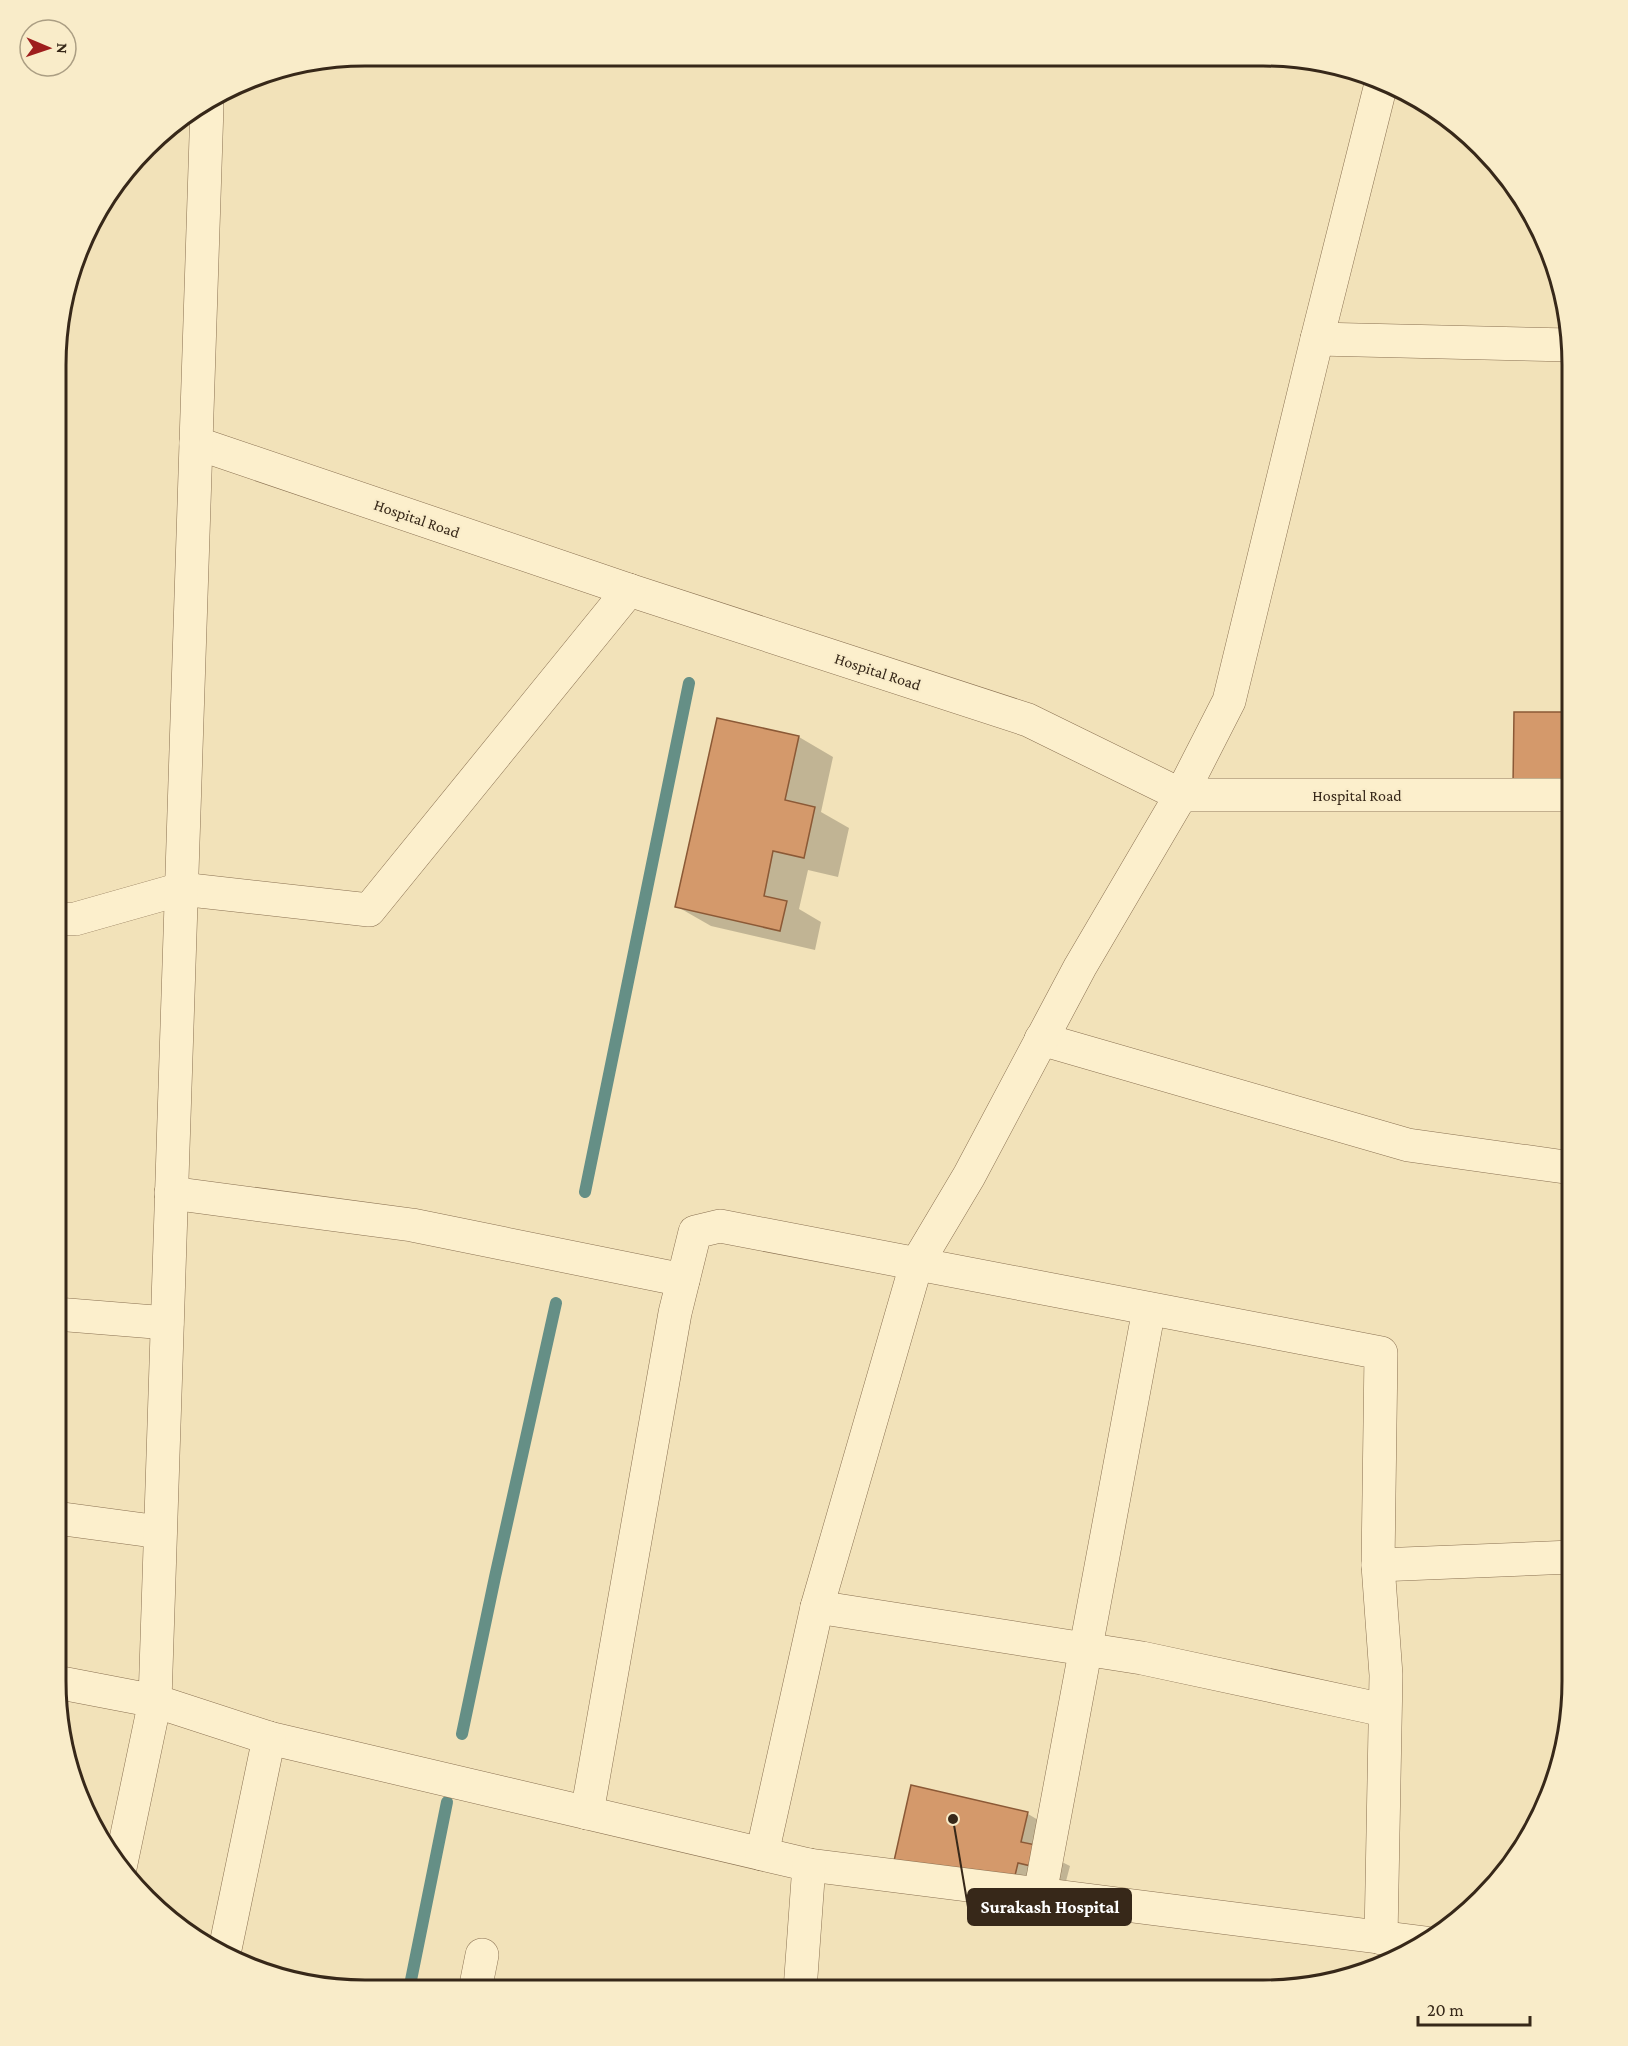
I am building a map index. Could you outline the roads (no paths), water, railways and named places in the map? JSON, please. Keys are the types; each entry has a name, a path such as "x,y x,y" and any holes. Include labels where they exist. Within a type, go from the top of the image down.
{"street":[{"path":"762,1854 817,1607 916,1265 969,1176 1080,967 1181,795 1230,701 1379,90"},
{"path":"123,1856 155,1701 207,111"},
{"path":"1317,339 1561,345"},
{"name":"Hospital Road","path":"196,443 629,590 1028,720 1181,795 1562,795"},
{"path":"66,919 75,919 181,889 369,910 629,590"},
{"path":"1041,1039 1408,1145 1562,1167"},
{"path":"171,1193 412,1225 683,1280"},
{"path":"587,1813 675,1313 695,1232 720,1226 1381,1353 1378,1565 1386,1675 1381,1938"},
{"path":"1040,1894 1149,1309"},
{"path":"66,1315 167,1323"},
{"path":"66,1519 160,1532"},
{"path":"1378,1565 1562,1557"},
{"path":"817,1607 1142,1658 1384,1710"},
{"path":"66,1684 155,1701 269,1738 809,1865 1410,1941"},
{"path":"226,1945 269,1738"},
{"path":"801,1980 809,1865"},
{"path":"477,1980 482,1955"}],"waterway":[{"path":"585,1192 689,683"},
{"path":"462,1734 556,1303"},
{"path":"411,1980 447,1802"}],"place":[{"name":"Surakash Hospital","path":"953,1819"}]}
